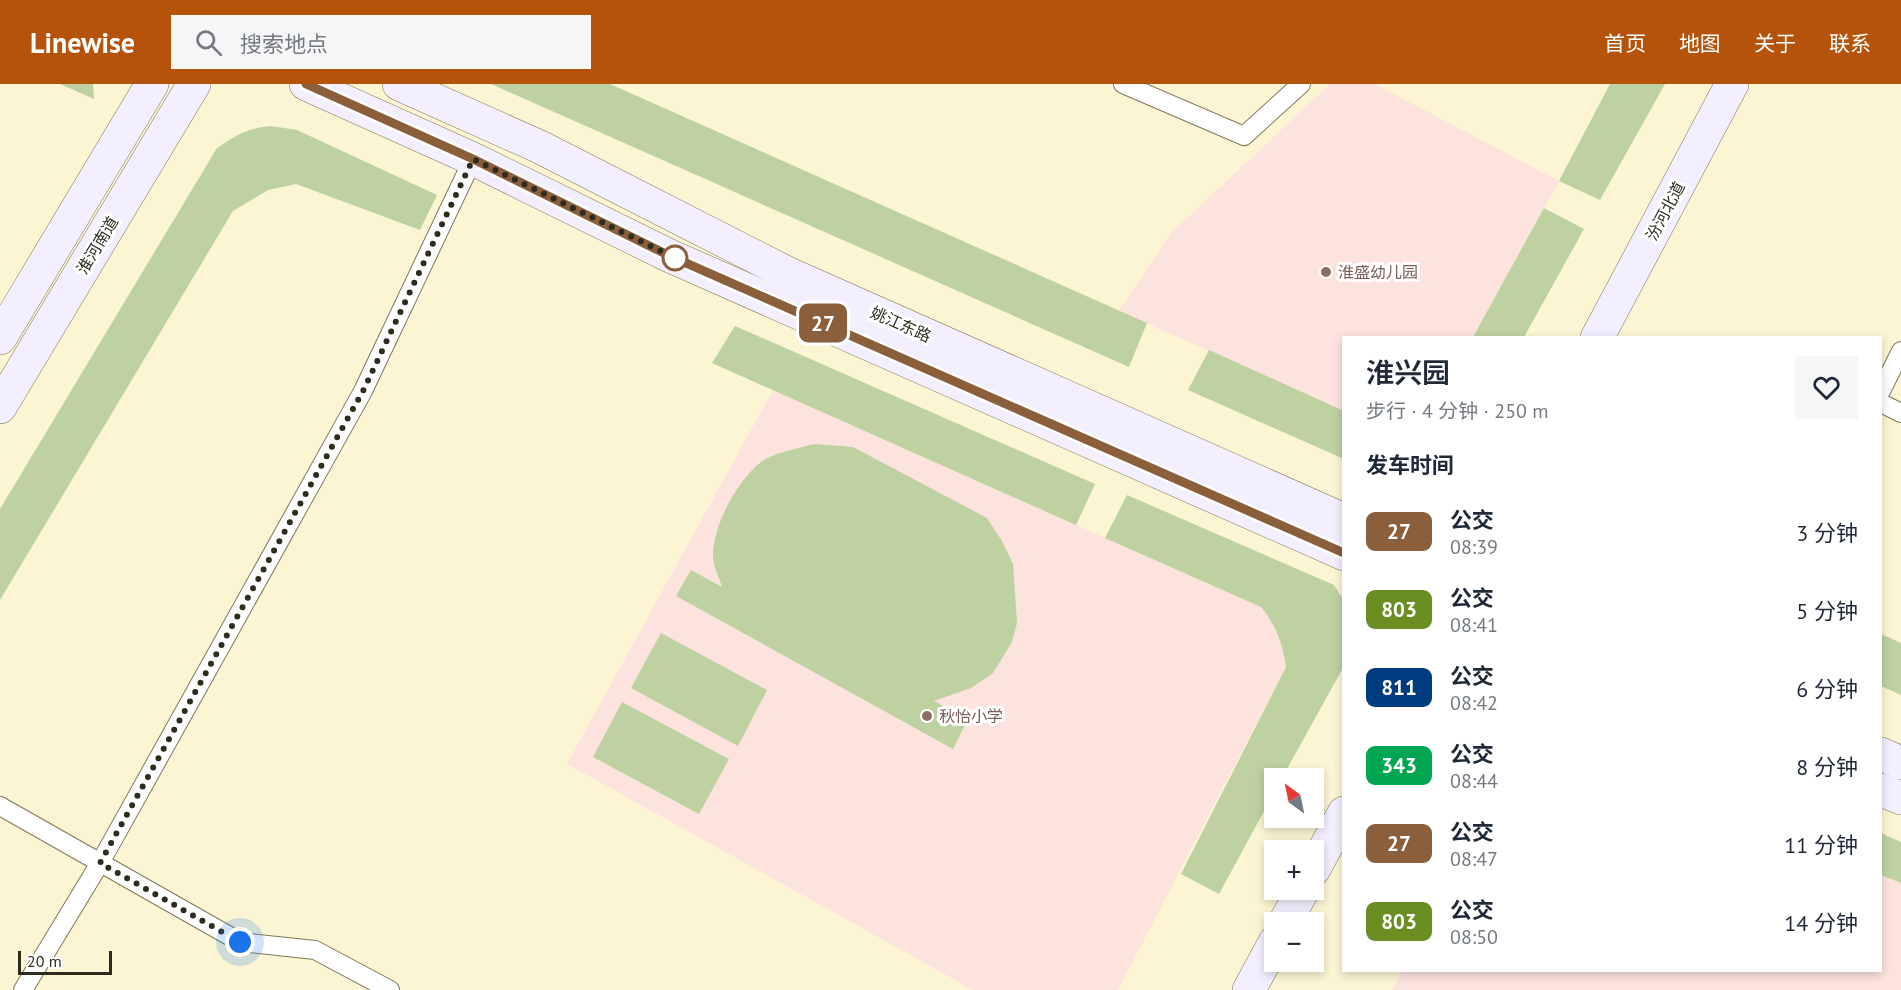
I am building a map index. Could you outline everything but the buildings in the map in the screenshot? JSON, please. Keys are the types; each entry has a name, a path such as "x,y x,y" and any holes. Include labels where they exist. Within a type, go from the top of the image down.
{"street":[{"path":"0,338 152,84"},
{"name":"淮河南道","path":"0,407 194,84"},
{"name":"姚江东路","path":"306,84 473,159 670,256 1342,553"},
{"name":"姚江东路","path":"399,84 540,147 787,273 1342,519"},
{"name":"汾河北道","path":"1598,336 1732,84"},
{"path":"1882,754 1901,763"},
{"path":"1882,790 1901,798"},
{"path":"1324,850 1342,817"},
{"path":"1249,990 1264,962"}],"lane":[{"path":"1123,84 1244,136 1301,84"},
{"path":"23,990 100,863 363,391 473,159"},
{"path":"1882,389 1901,351"},
{"path":"1882,404 1901,413"},
{"path":"0,806 240,942 315,950 390,990"}],"shaded area":[{"name":"淮盛幼儿园","path":"1330,84 1375,84 1559,181 1474,336 1342,336 1342,410 1119,311 1170,234"},
{"name":"秋怡小学","path":"773,390 1261,607 1272,622 1282,643 1286,667 1118,990 973,990 567,764"},
{"path":"1882,875 1901,883 1901,990 1392,990 1402,972 1882,972"}],"green space":[{"path":"60,84 93,84 94,99"},
{"path":"491,84 610,84 1147,323 1129,367"},
{"path":"1610,84 1665,84 1600,200 1559,181"},
{"path":"271,126 297,130 437,195 420,230 296,184 268,190 233,211 0,600 0,509 217,148 242,133"},
{"path":"1544,208 1584,229 1525,336 1474,336"},
{"path":"735,326 1095,484 1076,525 712,363"},
{"path":"1209,350 1342,410 1342,458 1188,390"},
{"path":"814,444 853,447 987,518 1013,564 1017,623 1012,642 993,673 971,688 934,701 968,719 953,749 676,596 691,570 722,587 713,560 717,531 735,492 752,470 772,456"},
{"path":"1127,495 1334,585 1342,598 1342,670 1288,768 1264,768 1264,811 1219,894 1181,874 1286,667 1278,635 1261,607 1105,538"},
{"path":"661,633 767,690 738,746 631,688"},
{"path":"1882,634 1901,643 1901,695 1882,686"},
{"path":"622,702 729,759 699,814 593,757"},
{"path":"1882,833 1901,842 1901,883 1882,875"}],"bus line":[{"name":"27","path":"306,84 473,159 670,256 1342,552"}],"place":[{"name":"淮盛幼儿园","path":"1326,272"},
{"name":"秋怡小学","path":"927,716"}],"route":[{"path":"240,942 100,863 363,391 473,159 675,258"}]}
